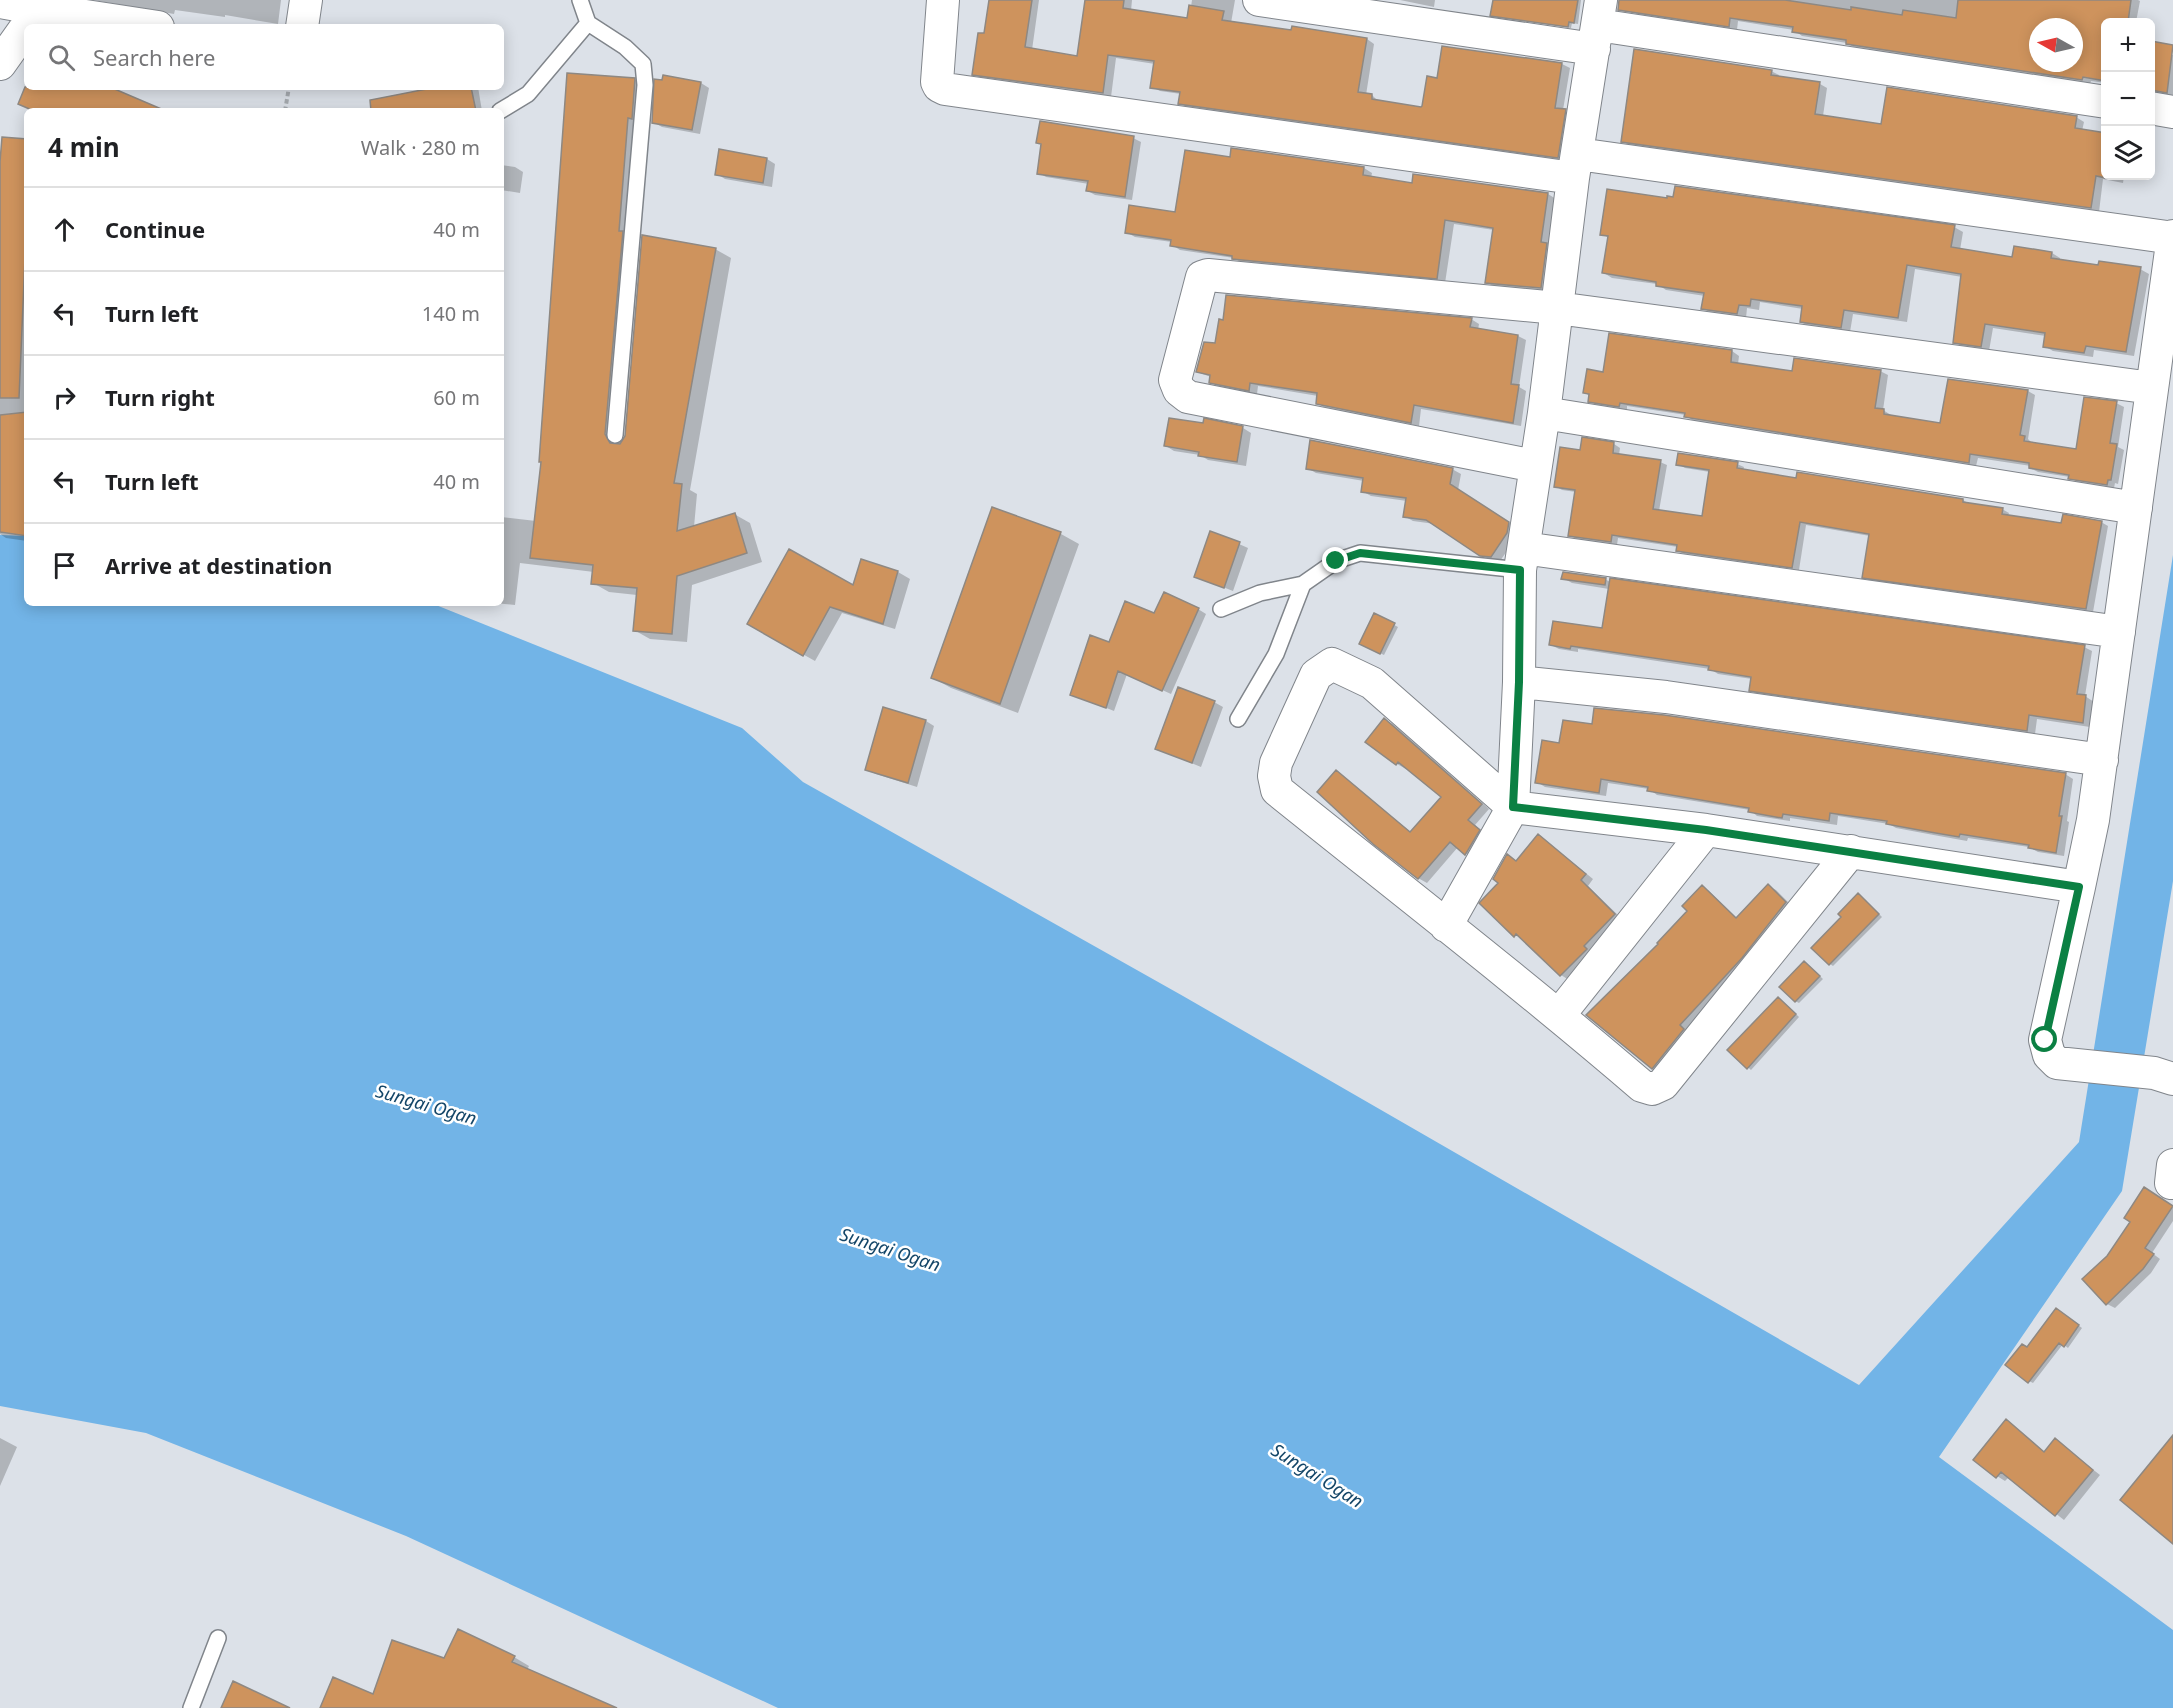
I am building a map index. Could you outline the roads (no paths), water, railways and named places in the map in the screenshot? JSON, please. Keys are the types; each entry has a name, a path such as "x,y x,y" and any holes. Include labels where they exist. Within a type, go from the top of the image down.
{"street":[{"path":"302,24 306,0"},
{"path":"943,0 937,82 945,89 2173,237 2093,820 2045,1040 2049,1055 2057,1063 2164,1076"},
{"path":"1259,0 1598,24 2101,101"},
{"path":"0,2 138,24"},
{"path":"28,24 39,9"},
{"path":"1446,926 1513,807 1522,559 1544,413 1576,166 1598,24"},
{"path":"0,64 24,30"},
{"path":"2155,109 2173,112"},
{"path":"1535,466 1188,397 1179,390 1175,380 1202,277 1209,274 1557,308 2152,388"},
{"path":"1544,413 2136,508"},
{"path":"1522,559 2119,632"},
{"path":"1851,851 1663,1084 1652,1089 1642,1086 1559,1015 1277,790 1274,776 1275,762 1316,675 1332,664 1372,683 1513,807 1706,830 1851,851 2079,887"},
{"path":"1519,682 1666,697 2102,760"},
{"path":"1559,1015 1706,830"}],"lane":[{"path":"580,0 588,23 625,47 643,64 645,85 615,435"},
{"path":"504,109 528,94 588,23"},
{"path":"1221,609 1260,593 1303,584 1336,561 1360,553 1522,559"},
{"path":"1238,719 1276,654 1303,584"},
{"path":"191,1708 218,1638"}],"water":[{"name":"Sungai Ogan","path":"0,535 24,536 24,606 438,606 742,728 803,782 1183,996 1859,1385 2079,1142 2173,555 2173,881 2122,1191 1939,1457 2173,1630 2173,1708 778,1708 406,1536 146,1433 0,1406"}]}
